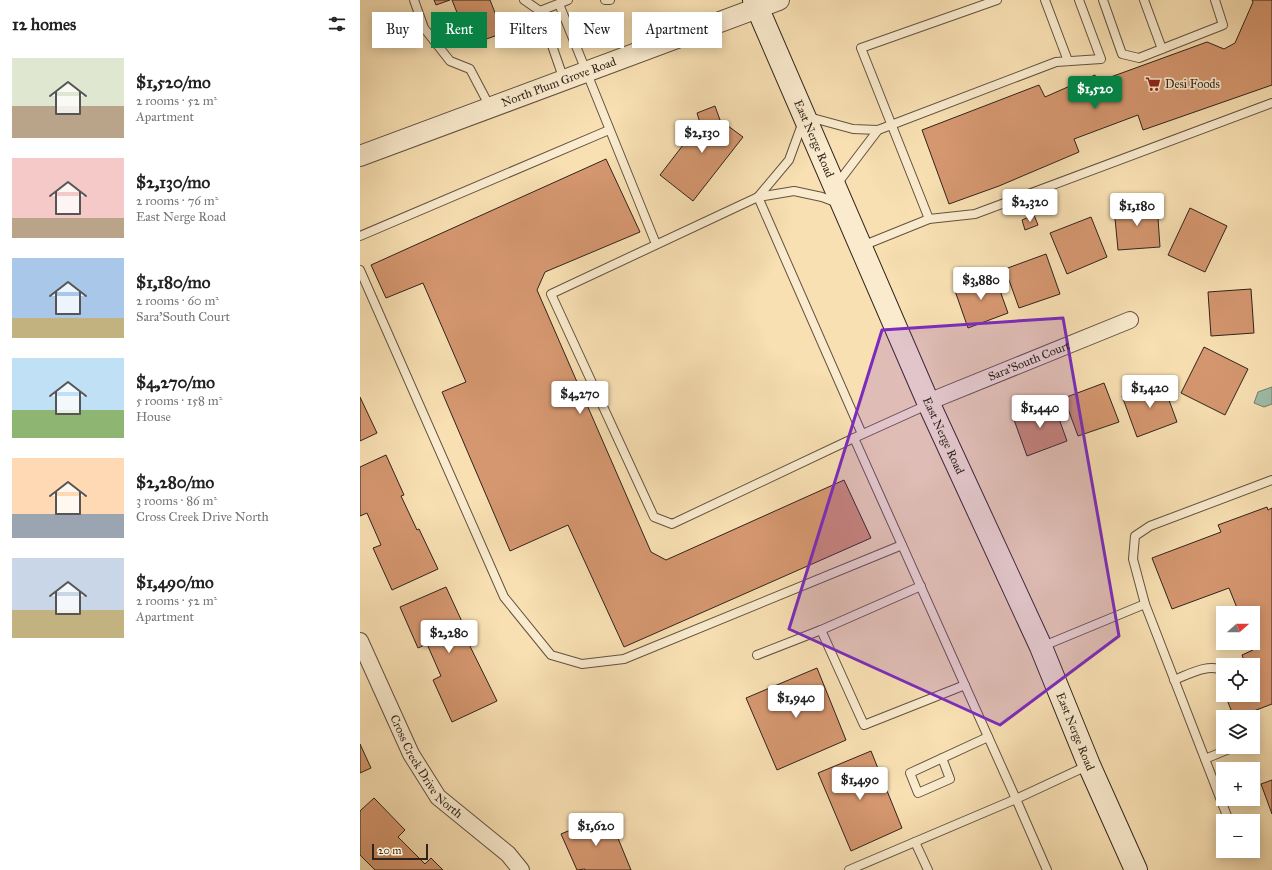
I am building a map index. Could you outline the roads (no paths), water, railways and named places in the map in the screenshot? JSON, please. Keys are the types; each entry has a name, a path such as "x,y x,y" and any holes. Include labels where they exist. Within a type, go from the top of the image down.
{"main road":[{"name":"East Nerge Road","path":"756,4 929,403 1041,647 1136,870"}],"street":[{"name":"North Plum Grove Road","path":"360,156 586,72 756,4 779,0"},
{"name":"Sara'South Court","path":"929,403 1130,320"},
{"name":"Cross Creek Drive North","path":"360,641 411,754 438,797 508,854 521,870"}],"lane":[{"path":"414,0 424,28 450,61 470,69 490,107"},
{"path":"524,0 540,12 568,0"},
{"path":"605,0 610,0"},
{"path":"929,219 861,48 997,0"},
{"path":"1045,0 1068,61"},
{"path":"758,197 789,160 805,116 853,129 878,130 1056,62 1101,58 1079,0"},
{"path":"1103,0 1122,54 1139,58 1223,25 1215,0"},
{"path":"1144,0 1162,49"},
{"path":"559,4 656,244"},
{"path":"553,48 564,80"},
{"path":"861,246 929,219 975,214 1272,103"},
{"path":"360,236 609,130"},
{"path":"878,130 839,195 822,197 794,191 758,197 551,294 654,517 672,524 929,403"},
{"path":"758,197 862,434"},
{"path":"360,270 504,597 551,655 582,664 624,659 902,545"},
{"path":"854,438 965,684 1046,870"},
{"path":"1225,814 1145,604 1133,559 1135,536 1150,526 1272,480"},
{"path":"757,655 821,630 921,586"},
{"path":"1041,647 1145,604"},
{"path":"821,630 864,725 965,684"},
{"path":"1174,680 1210,668 1216,668"},
{"path":"942,758 950,779 918,793 910,773 942,758 988,738"},
{"path":"1205,759 1217,754"},
{"path":"849,870 1016,799 1090,765"},
{"path":"915,842 928,870"}],"place":[{"name":"Desi Foods","path":"1153,84"}]}
